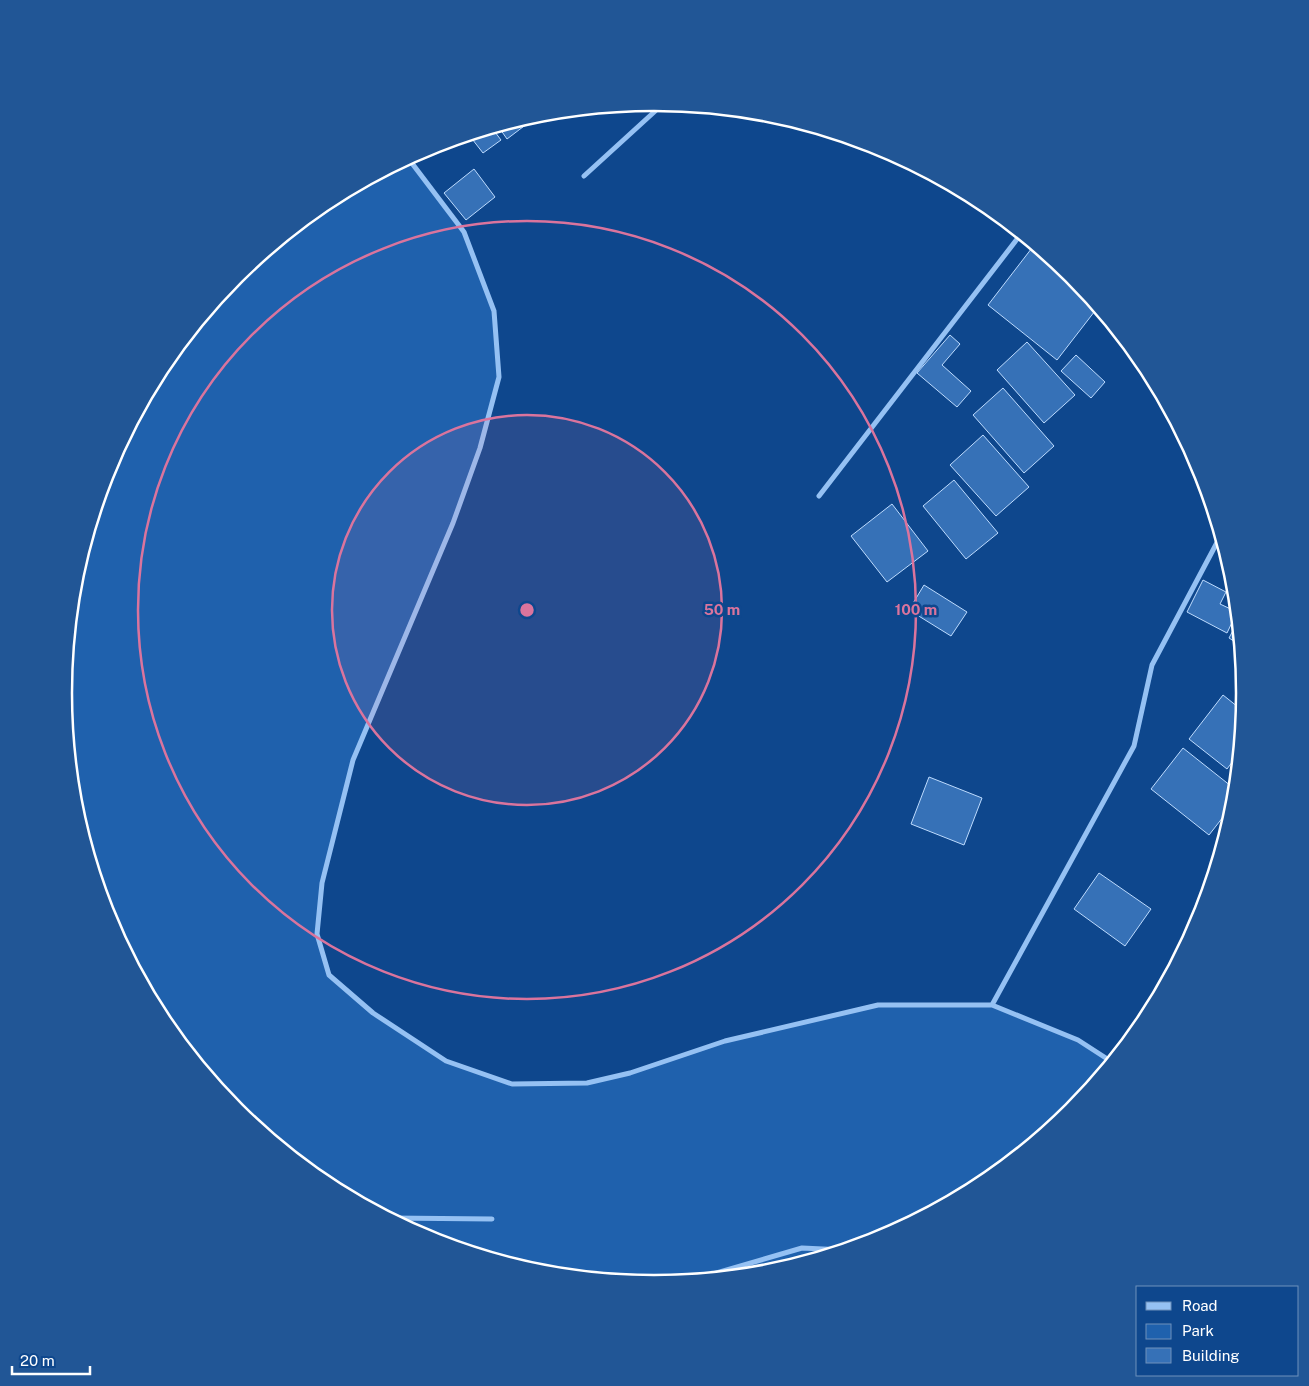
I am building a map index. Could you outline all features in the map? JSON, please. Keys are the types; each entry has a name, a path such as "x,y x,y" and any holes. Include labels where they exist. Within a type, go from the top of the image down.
{"street":[{"path":"584,176 655,111"},
{"path":"412,164 464,232 494,311 499,377 480,448 453,523 353,760 322,883 316,934 329,975 373,1013 446,1061 512,1084 588,1084 630,1073 725,1041 878,1005 992,1005 1078,1040 1107,1059"},
{"path":"820,496 1018,238"},
{"path":"992,1005 1134,746 1152,665 1217,542"},
{"path":"404,1218 492,1219"},
{"path":"724,1271 802,1248 825,1249"}],"green space":[{"path":"412,164 464,232 494,311 499,377 480,448 453,523 353,760 322,883 317,934 329,975 373,1013 446,1061 512,1084 588,1083 630,1073 725,1041 878,1005 992,1005 1078,1040 1107,1059 1066,1105 1038,1131 978,1177 912,1215 877,1231 805,1255 768,1264 730,1270 693,1274 616,1274 541,1264 467,1244 432,1231 363,1197 300,1155 271,1131 217,1077 193,1047 150,984 133,950 103,880 92,844 77,769 74,731 72,693 77,617 92,542 103,506 117,470 150,402 193,339 217,309 243,281 300,231 364,189"}],"building":[{"path":"524,126 507,139 502,132"},
{"path":"496,133 501,140 483,153 473,140"},
{"path":"474,169 495,197 466,220 444,193"},
{"path":"1031,249 1066,281 1094,312 1057,360 988,305"},
{"path":"950,335 960,344 942,365 971,391 957,407 917,373"},
{"path":"1027,342 1075,395 1044,423 997,370"},
{"path":"1076,355 1105,382 1091,398 1061,371"},
{"path":"1003,388 1054,446 1024,473 973,415"},
{"path":"983,435 1029,487 996,516 950,465"},
{"path":"954,480 998,533 966,559 923,506"},
{"path":"892,504 928,551 887,582 851,536"},
{"path":"1203,580 1226,592 1220,604 1231,609 1232,622 1227,633 1187,612"},
{"path":"924,585 967,612 951,636 909,610"},
{"path":"1233,630 1234,641 1229,638"},
{"path":"1223,695 1236,705 1233,762 1227,769 1189,739"},
{"path":"1183,748 1229,785 1223,817 1209,835 1151,789"},
{"path":"929,777 982,798 964,845 911,824"},
{"path":"1099,873 1151,909 1125,946 1074,909"}]}
